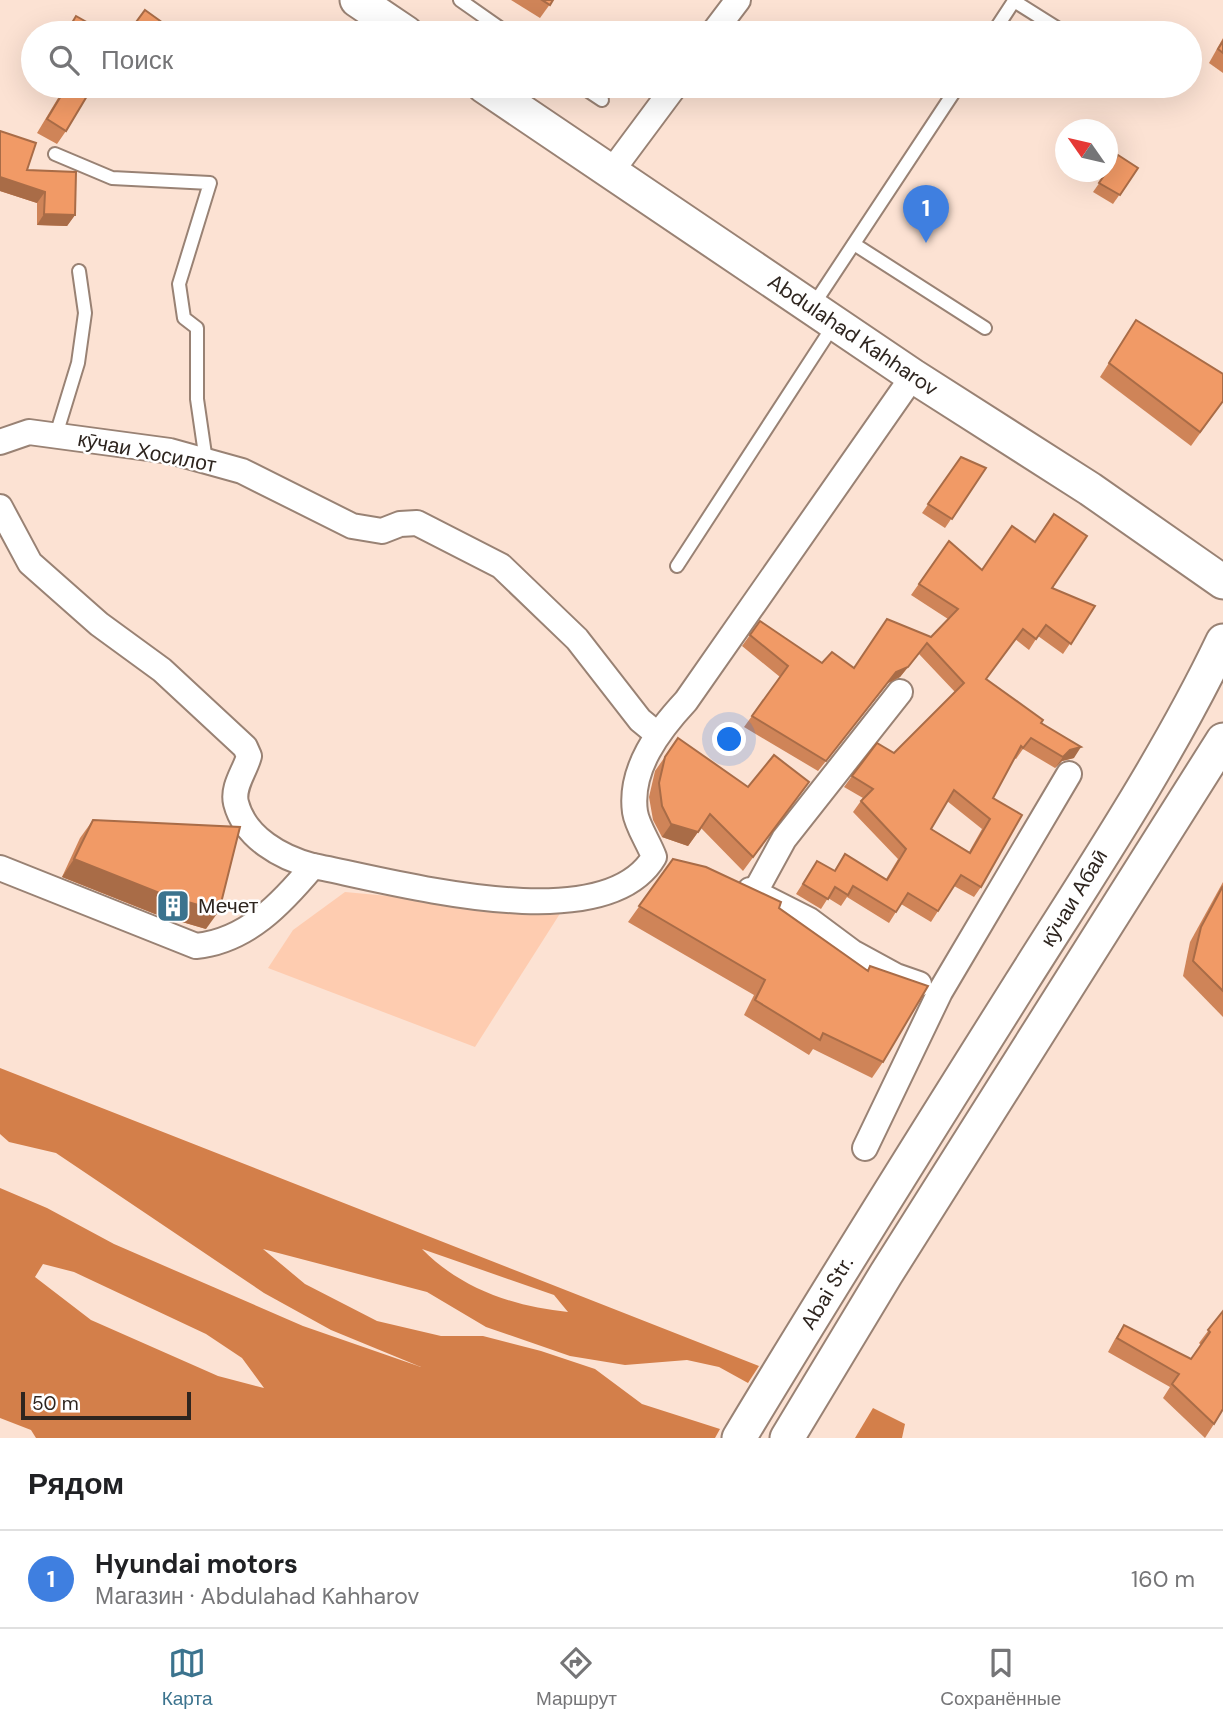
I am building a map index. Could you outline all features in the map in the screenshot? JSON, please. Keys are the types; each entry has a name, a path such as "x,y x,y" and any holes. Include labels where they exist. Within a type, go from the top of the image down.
{"main road":[{"path":"357,0 388,21"},
{"name":"Abdulahad Kahharov","path":"502,98 913,376 1090,489 1223,582"},
{"name":"Abai Str.","path":"739,1438 850,1254 1174,733 1223,641"},
{"name":"Abai Str.","path":"787,1438 886,1274 1223,740"}],"street":[{"path":"722,21 738,0"},
{"path":"611,172 666,98"},
{"path":"654,857 635,812 638,776 657,734 686,701 913,376"},
{"name":"кӯчаи Хосилот","path":"0,442 29,432 170,452 242,471 352,526 382,531 400,524 417,523 501,566 577,639 639,720 657,734"},
{"path":"0,507 30,563 99,624 162,670 245,747 250,756 239,779 236,803 256,837 288,859 449,892 517,902 555,903 615,890 636,881 654,857"},
{"path":"755,892 784,839 900,692"},
{"path":"864,1148 940,992 1069,774"},
{"path":"654,857 681,864"},
{"path":"0,868 196,946 219,944 281,905 313,866"},
{"path":"731,881 809,920 852,952 896,976 940,992"}],"lane":[{"path":"460,0 490,21"},
{"path":"1001,21 1014,1 1046,21"},
{"path":"677,566 823,316 853,244 950,98"},
{"path":"55,153 113,178 210,183 179,284 184,318 197,328 197,399 206,461"},
{"path":"853,244 985,328"},
{"path":"56,435 78,363 85,313 79,271"}],"shaded area":[{"path":"345,892 561,912 475,1047 268,968 293,930"},
{"path":"0,1068 759,1366 748,1383 719,1367 687,1360 625,1365 570,1356 486,1327 427,1292 263,1249 305,1284 377,1321 441,1336 483,1336 541,1351 595,1369 642,1404 720,1429 715,1438 36,1438 31,1430 0,1418 0,1188 47,1208 114,1244 303,1326 421,1367 331,1330 264,1293 56,1153 9,1142 0,1134","holes":["422,1249 554,1295 568,1312 528,1306 489,1293 453,1275","43,1264 74,1272 206,1334 242,1358 264,1388 218,1376 91,1320 35,1277"]},
{"path":"873,1408 905,1424 902,1438 855,1438"}],"building":[{"path":"145,10 160,21 137,21"},
{"path":"60,98 86,98 66,131 47,119"},
{"path":"0,131 36,143 27,170 76,172 75,215 44,214 45,192 0,177"},
{"path":"1118,155 1138,168 1120,195 1099,183 1118,182"},
{"path":"1136,320 1223,374 1223,401 1200,432 1109,363"},
{"path":"961,457 986,468 952,519 928,504"},
{"path":"1054,514 1087,536 1052,588 1095,606 1071,644 1046,625 1036,639 1023,629 986,679 1043,720 1041,723 1081,747 1070,750 1063,757 1031,738 1023,748 1021,746 993,798 1022,815 981,887 961,875 938,911 908,893 896,912 853,886 848,895 835,887 828,899 803,884 817,861 835,871 845,854 887,880 906,849 861,801 873,789 852,776 877,743 894,753 964,683 927,643 908,667 896,672 826,761 752,716 788,666 750,635 760,621 822,663 832,652 854,668 887,619 931,637 958,609 919,584 949,541 982,570 1012,526 1035,542","holes":["954,790 990,819 970,853 931,829"]},
{"path":"678,738 748,787 774,755 809,782 753,857 710,814 698,832 671,824 662,806 659,783 665,757"},
{"name":"Мечет","path":"93,820 240,827 219,911 167,896 74,859"},
{"path":"673,859 706,867 781,902 779,908 868,971 870,966 928,986 883,1062 823,1033 820,1040 755,1000 765,980 639,906"},
{"path":"1223,886 1223,991 1193,961 1201,927"},
{"path":"1223,1311 1223,1409 1214,1424 1172,1384 1179,1374 1117,1338 1124,1325 1191,1359"}],"place":[{"name":"Hyundai motors","path":"926,243"},
{"name":"Мечет","path":"173,906"}]}
